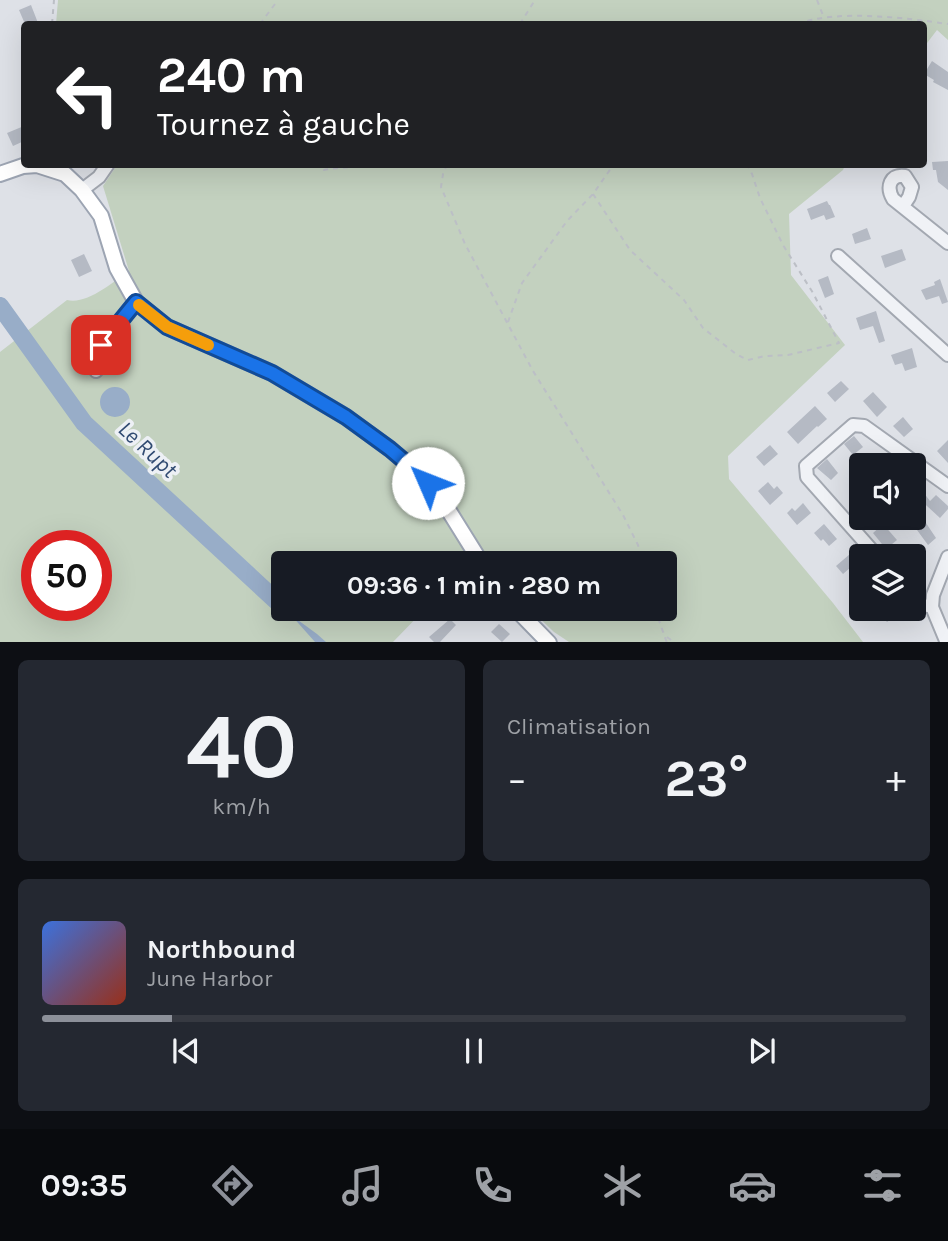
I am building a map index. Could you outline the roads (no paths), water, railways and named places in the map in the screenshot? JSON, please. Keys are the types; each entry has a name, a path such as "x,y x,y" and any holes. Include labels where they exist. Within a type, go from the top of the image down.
{"main road":[{"path":"0,174 21,167"},
{"path":"46,168 65,174 82,190 101,216 117,268 136,302 167,327 272,373 346,417 390,449 439,495 474,551"},
{"path":"528,621 549,642"}],"street":[{"path":"82,190 99,177 105,168"},
{"path":"903,206 948,243"},
{"path":"838,256 948,355"},
{"path":"96,371 94,359 101,345 136,302"},
{"path":"866,544 807,477 806,466 853,425 864,426 948,486"},
{"path":"947,642 932,607 933,595 948,557"},
{"path":"926,606 932,607"}],"water":[{"path":"115,387 125,392 130,402 125,412 115,417 105,412 100,402 105,392"},
{"path":"296,621 326,642 315,642"}],"waterway":[{"name":"Le Rupt","path":"0,306 84,423 271,596"}]}
